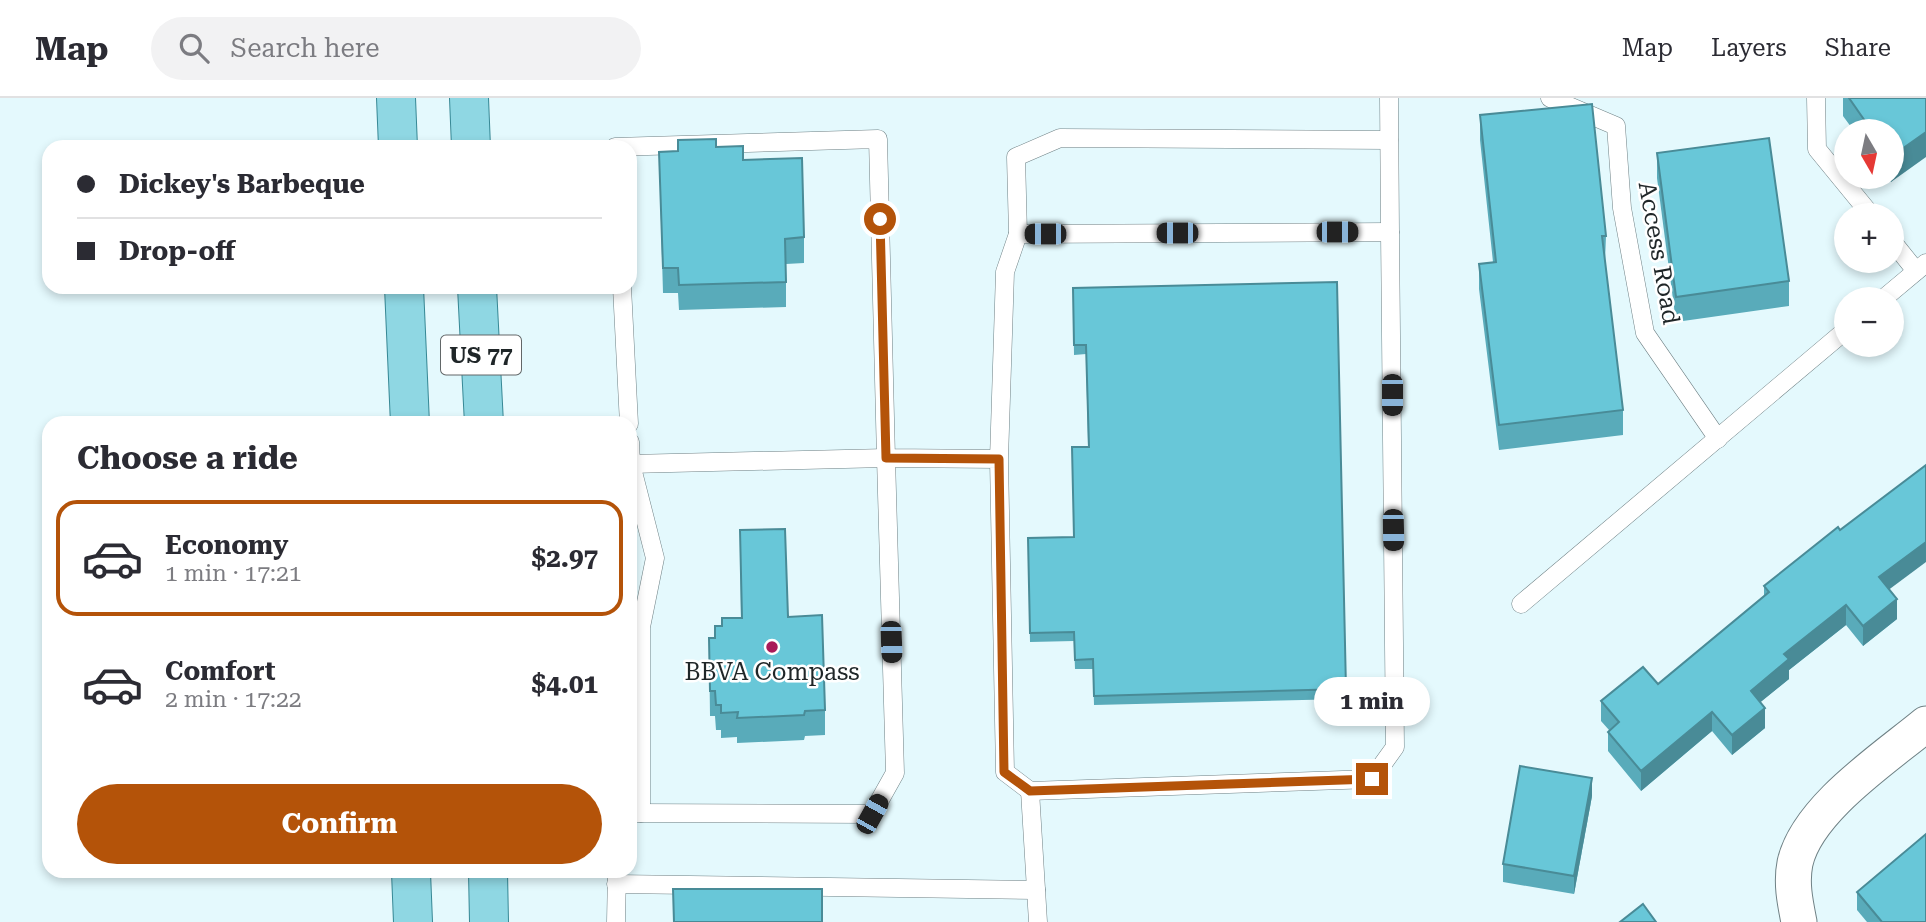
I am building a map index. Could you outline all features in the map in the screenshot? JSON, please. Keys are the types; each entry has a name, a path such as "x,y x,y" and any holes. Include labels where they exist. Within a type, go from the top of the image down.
{"main road":[{"path":"396,98 398,140"},
{"path":"468,98 471,140"},
{"name":"US 77","path":"404,294 410,416"},
{"name":"US 77","path":"477,294 484,416"},
{"path":"411,878 412,922"},
{"path":"488,878 489,922"}],"street":[{"path":"1799,922 1793,890 1796,862 1812,826 1840,795 1926,724"}],"lane":[{"path":"1389,98 1395,747 1372,779 1030,791 1004,772 999,459 1005,272 1018,234 1016,157 1060,138 1389,140"},
{"name":"Access Road","path":"1550,98 1616,126 1622,208 1645,333 1718,439"},
{"path":"1816,98 1817,149 1861,203"},
{"path":"637,146 878,139 895,773 872,814 637,813"},
{"path":"1018,234 1390,232"},
{"path":"1897,287 1921,267 1904,252"},
{"path":"622,294 629,416"},
{"path":"1521,604 1834,340"},
{"path":"637,464 886,458 999,459"},
{"path":"637,488 655,558 641,627 637,776"},
{"path":"1030,791 1038,922"},
{"path":"615,922 616,878 1036,890"}],"building":[{"path":"1849,98 1926,98 1926,132 1904,148 1904,119 1864,119"},
{"path":"1592,104 1606,236 1602,236 1623,410 1499,425 1479,264 1496,262 1480,115"},
{"path":"1769,138 1789,281 1676,297 1657,153"},
{"path":"716,139 716,147 743,146 743,160 802,158 804,237 785,239 786,282 679,285 678,268 663,268 659,152 678,151 678,140"},
{"path":"1337,282 1346,689 1094,696 1093,659 1075,660 1074,632 1030,633 1028,538 1074,537 1072,447 1089,447 1086,345 1074,345 1073,288"},
{"path":"1926,465 1926,542 1879,577 1897,599 1863,626 1846,605 1784,654 1789,659 1751,691 1765,708 1732,735 1712,712 1641,771 1608,732 1619,722 1601,701 1643,667 1658,684 1769,592 1764,586 1838,527 1840,530"},
{"name":"BBVA Compass","path":"785,529 788,617 822,615 825,710 805,711 804,715 737,718 738,712 721,713 721,705 716,705 715,691 710,691 709,638 715,638 715,626 722,626 722,618 742,618 740,530"},
{"path":"1520,766 1592,778 1574,876 1503,864"},
{"path":"1926,834 1926,922 1882,922 1857,892"},
{"path":"673,889 822,889 822,922 674,922"},
{"path":"1643,904 1656,922 1620,922"}],"place":[{"name":"BBVA Compass","path":"772,647"}],"route":[{"path":"880,219 886,458 999,459 1004,772 1030,791 1372,779"}]}
